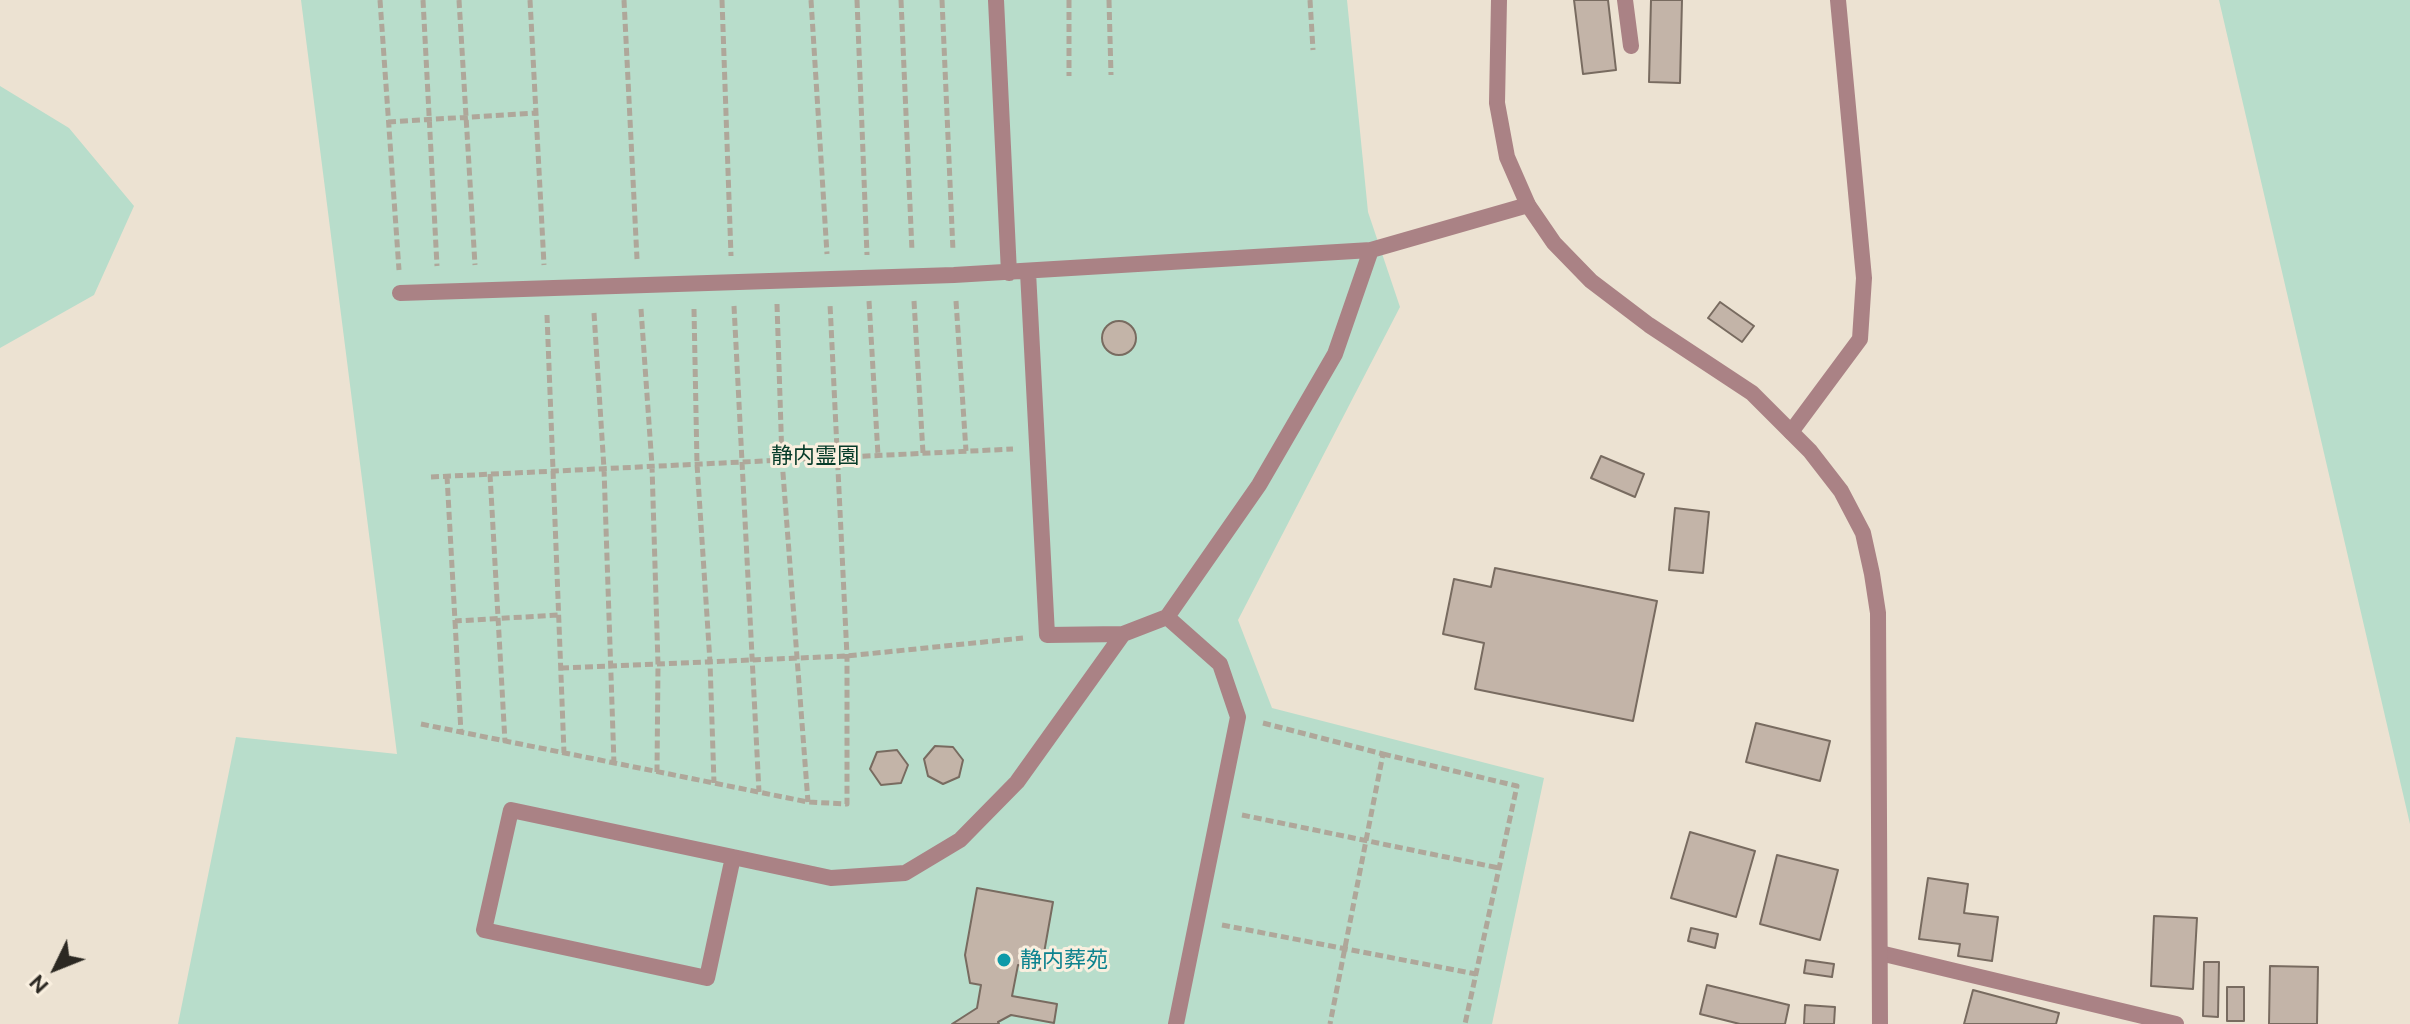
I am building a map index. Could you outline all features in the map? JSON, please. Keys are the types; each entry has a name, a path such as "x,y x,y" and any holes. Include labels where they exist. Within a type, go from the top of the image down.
{"street":[{"path":"996,0 1009,273"},
{"path":"1499,0 1497,103 1507,157 1528,205 1554,243 1591,281 1649,325 1752,393 1810,451 1841,491 1863,533 1878,613 1880,1024"},
{"path":"1625,0 1631,46"},
{"path":"1791,432 1860,339 1864,278 1838,0"},
{"path":"400,293 1009,273 1371,250 1528,205"},
{"path":"1028,272 1047,635 1123,634 1167,617 1259,485 1335,354 1371,250"},
{"path":"1167,617 1220,664 1238,717 1176,1024"},
{"path":"733,857 707,978 484,930 511,810 733,857 831,878 905,873 960,840 1017,782 1123,634"},
{"path":"1880,953 2176,1024"}],"path":[{"path":"380,0 400,293"},
{"path":"423,0 438,291"},
{"path":"459,0 476,290"},
{"path":"530,0 546,288 564,753"},
{"path":"624,0 652,466 658,665 657,772"},
{"path":"722,0 732,283 759,792"},
{"path":"421,724 808,802 847,804 847,656 829,280 811,0"},
{"path":"857,0 878,455"},
{"path":"901,0 923,453"},
{"path":"942,0 954,275 966,451"},
{"path":"1069,0 1069,76"},
{"path":"1109,0 1111,75"},
{"path":"1310,0 1313,50"},
{"path":"388,122 536,113"},
{"path":"776,281 782,460 808,802"},
{"path":"694,284 697,464 710,662 714,783"},
{"path":"592,287 604,469 614,764"},
{"path":"431,477 1037,448"},
{"path":"490,474 505,742"},
{"path":"447,476 461,733"},
{"path":"455,621 559,615"},
{"path":"561,668 847,656 1047,635"},
{"path":"1238,717 1517,786 1465,1024"},
{"path":"1330,1024 1383,754"},
{"path":"1219,810 1499,868"},
{"path":"1197,920 1476,974"}],"green space":[{"name":"静内霊園","path":"301,0 1347,0 1368,212 1400,307 1238,620 1272,708 1544,778 1492,1024 178,1024 236,737 397,754"},
{"path":"2219,0 2410,0 2410,824"},
{"path":"0,86 69,128 134,206 94,295 0,348"}],"building":[{"path":"1574,0 1608,0 1616,70 1583,74"},
{"path":"1651,0 1682,0 1680,83 1649,82"},
{"path":"1720,302 1754,326 1742,342 1708,318"},
{"path":"1119,321 1131,326 1136,338 1131,350 1119,355 1107,350 1102,338 1107,326"},
{"path":"1601,456 1644,474 1635,497 1591,478"},
{"path":"1675,508 1709,512 1703,573 1669,570"},
{"path":"1495,568 1657,601 1633,721 1475,689 1484,643 1443,634 1454,579 1491,587"},
{"path":"1756,723 1830,741 1820,781 1746,762"},
{"path":"935,746 953,747 963,760 959,777 943,784 928,776 924,759"},
{"path":"897,750 908,765 901,783 881,785 870,769 877,752"},
{"path":"1690,832 1755,851 1736,917 1671,898"},
{"path":"1777,855 1838,870 1820,940 1760,924"},
{"path":"1928,878 1968,884 1964,913 1998,917 1992,961 1958,956 1960,944 1919,939"},
{"name":"静内葬苑","path":"977,888 1053,902 1041,970 1018,965 1012,996 1057,1004 1054,1023 1011,1015 999,1024 952,1024 977,1008 981,985 970,983 965,955"},
{"path":"2154,916 2197,918 2193,989 2151,986"},
{"path":"1691,928 1718,934 1715,948 1688,941"},
{"path":"1806,960 1834,964 1832,977 1804,973"},
{"path":"2204,962 2219,962 2218,1017 2203,1016"},
{"path":"2270,966 2318,967 2317,1024 2269,1024"},
{"path":"1707,985 1789,1005 1785,1024 1740,1024 1700,1014"},
{"path":"2227,987 2244,987 2244,1021 2227,1021"},
{"path":"1973,990 2059,1013 2056,1024 1964,1024"},
{"path":"1805,1005 1835,1007 1834,1024 1804,1024"}],"place":[{"name":"静内葬苑","path":"1004,960"}]}
